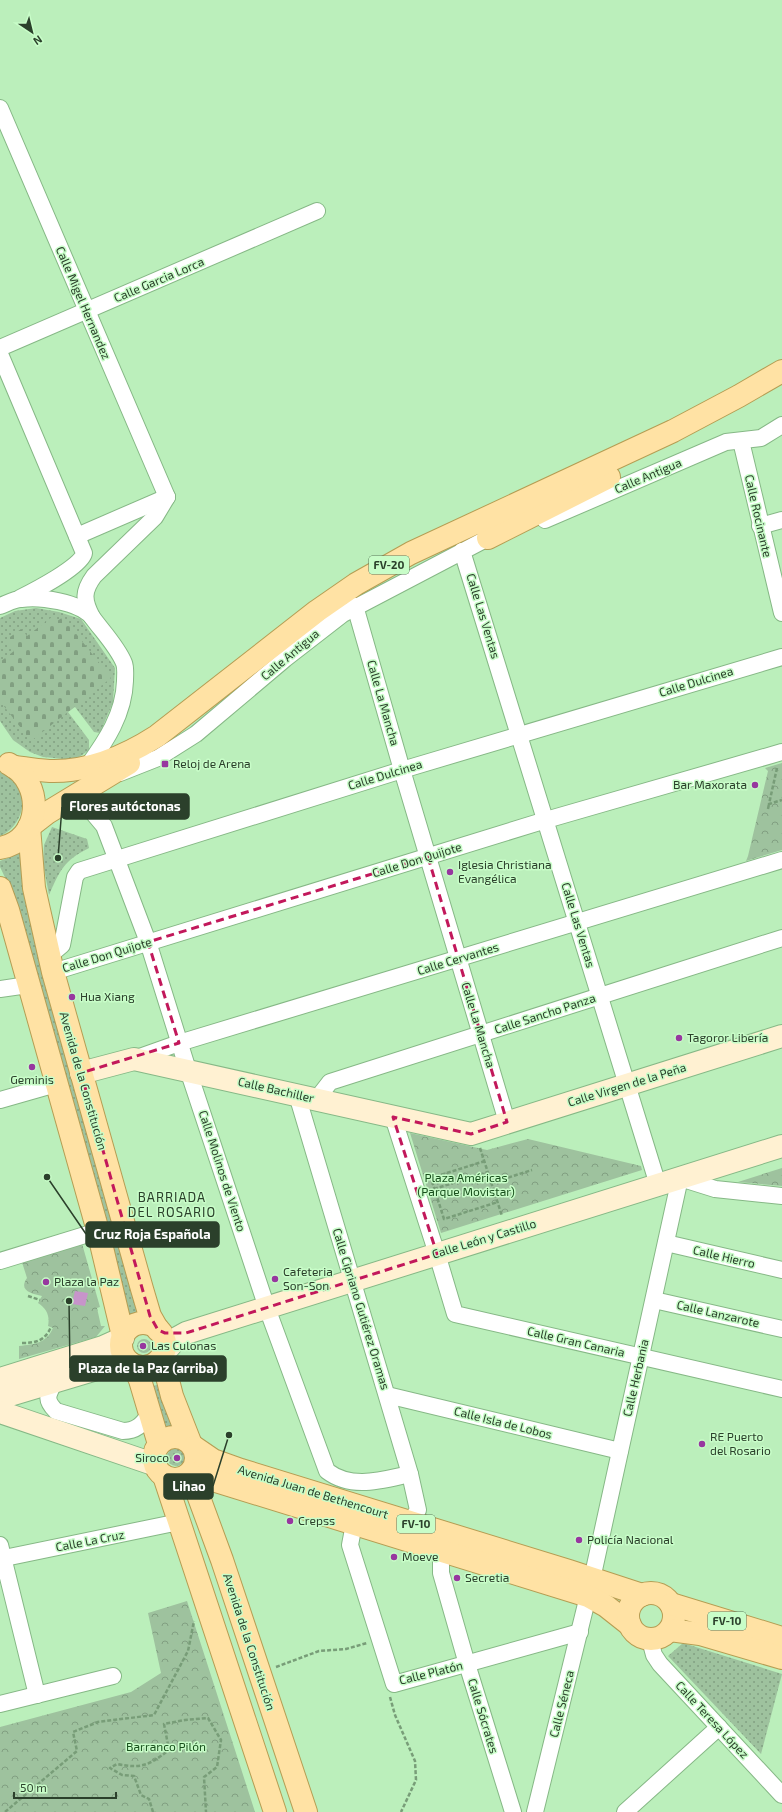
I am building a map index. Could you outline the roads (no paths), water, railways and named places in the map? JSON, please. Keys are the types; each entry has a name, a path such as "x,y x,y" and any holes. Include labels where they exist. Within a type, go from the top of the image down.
{"main road":[{"name":"FV-20","path":"29,827 47,813 78,795 94,774 121,756 157,736 317,611 356,584 404,556 673,431 782,371"},
{"name":"FV-20","path":"6,761 54,771 94,774 161,741 319,618 364,587 416,557 634,461 735,414 782,388"},
{"path":"488,538 735,414"},
{"path":"0,848 18,840 29,827 35,807 34,794 28,780 6,761"},
{"name":"Avenida de la Constitución","path":"29,827 34,888 51,963 142,1289 150,1316 159,1330"},
{"path":"0,888 8,910 98,1231 123,1337 122,1352 132,1364 140,1380 150,1414 160,1462 275,1812"},
{"path":"123,1337 130,1328 138,1324 145,1324 159,1330 165,1342 163,1355 172,1396 196,1456 195,1465 190,1473 182,1478 173,1479 160,1462"},
{"path":"132,1364 144,1367 150,1366 157,1363 163,1355"},
{"path":"160,1462 168,1438 180,1437 192,1445"},
{"name":"Avenida Juan de Bethencourt","path":"192,1445 213,1460 410,1522 590,1588 606,1606 630,1625"},
{"name":"Avenida de la Constitución","path":"190,1473 222,1560 306,1812"},
{"name":"Avenida Juan de Bethencourt","path":"190,1473 441,1550 590,1588 642,1595"},
{"path":"222,1560 213,1512 217,1500 229,1486"},
{"name":"FV-10","path":"642,1595 650,1593 658,1594 666,1598 671,1604 782,1638"},
{"path":"630,1625 628,1616 630,1608 635,1600 642,1595"},
{"path":"650,1640 664,1636 670,1630 674,1622 674,1613 671,1604"},
{"name":"FV-10","path":"630,1625 638,1635 650,1640"},
{"name":"FV-10","path":"670,1630 700,1634 782,1658"}],"street":[{"name":"Calle Migel Hernandez","path":"0,108 86,311 167,496"},
{"name":"Calle Garcia Lorca","path":"0,348 317,211"},
{"path":"0,354 84,553 82,559 51,581 20,598 0,606"},
{"name":"Calle Antigua","path":"515,533 726,442 761,438 782,425"},
{"name":"Calle Rocinante","path":"740,441 782,613"},
{"path":"77,536 167,496"},
{"path":"92,616 85,600 88,585 94,576 155,517 167,496"},
{"path":"760,526 782,520"},
{"name":"Calle Antigua","path":"94,774 158,758 178,747 196,734 329,623 355,606 488,538"},
{"name":"Calle Las Ventas","path":"462,551 578,922 658,1185"},
{"path":"20,598 64,603 79,607 88,612 121,657 126,670 125,692 121,708 106,740 94,774"},
{"name":"Calle La Mancha","path":"355,606 506,1122"},
{"name":"Calle Dulcinea","path":"51,963 56,950 62,945 75,876 79,871 402,770 782,657"},
{"name":"Calle Don Quijote","path":"51,963 148,942 546,820 781,752"},
{"name":"Calle Molinos de Viento","path":"78,795 104,826 148,942 188,1070 267,1308 327,1471 336,1478 369,1484 410,1474"},
{"name":"Calle Cervantes","path":"134,1059 180,1043 782,860"},
{"name":"Calle Sancho Panza","path":"306,1098 330,1082 782,938"},
{"path":"0,989 21,986 30,988"},
{"path":"188,1070 191,1056 207,1035"},
{"name":"Calle Virgen de la Peña","path":"475,1140 506,1122 782,1036"},
{"name":"Calle Bachiller","path":"81,1073 134,1059 393,1117 475,1140"},
{"path":"0,1100 56,1084"},
{"name":"Calle Cipriano Gutiérez Oramas","path":"306,1098 353,1280 410,1474 418,1510 410,1522"},
{"path":"393,1117 437,1254"},
{"name":"Calle León y Castillo","path":"163,1355 177,1338 186,1333 782,1146"},
{"path":"680,1178 715,1189 782,1196"},
{"name":"Calle Herbania","path":"590,1588 680,1178"},
{"path":"0,1261 98,1231"},
{"name":"Calle Hierro","path":"666,1243 782,1270"},
{"name":"Calle Gran Canaria","path":"437,1254 455,1314 782,1389"},
{"name":"Calle Lanzarote","path":"654,1300 782,1329"},
{"name":"Calle León y Castillo","path":"159,1330 175,1334 186,1333"},
{"path":"0,1379 103,1347 123,1337"},
{"path":"0,1398 120,1362 132,1364"},
{"path":"54,1381 48,1394 49,1403 56,1411 127,1431 131,1431 139,1427 150,1414"},
{"name":"Calle Isla de Lobos","path":"387,1395 620,1451"},
{"path":"0,1412 160,1462"},
{"name":"Calle La Cruz","path":"1,1554 179,1522"},
{"name":"Calle Platón","path":"354,1524 350,1545 394,1684 580,1632"},
{"name":"Calle Sócrates","path":"441,1550 441,1573 467,1664 513,1812"},
{"path":"1,1554 37,1695"},
{"name":"Calle Séneca","path":"535,1812 590,1588"},
{"name":"Calle Teresa López","path":"650,1640 654,1655 660,1664 782,1795"},
{"path":"0,1704 113,1676"},
{"path":"624,1812 718,1727"}],"place":[{"name":"Reloj de Arena","path":"165,764"},
{"name":"Bar Maxorata","path":"755,785"},
{"name":"Flores autóctonas","path":"58,858"},
{"name":"Iglesia Christiana Evangélica","path":"450,872"},
{"name":"Hua Xiang","path":"72,997"},
{"name":"Tagoror Libería","path":"679,1038"},
{"name":"Geminis","path":"32,1067"},
{"name":"Cruz Roja Española","path":"47,1177"},
{"name":"Cafeteria Son-Son","path":"275,1279"},
{"name":"Plaza la Paz","path":"46,1282"},
{"name":"Plaza de la Paz (arriba)","path":"69,1301"},
{"name":"Las Culonas","path":"143,1346"},
{"name":"Lihao","path":"229,1435"},
{"name":"RE Puerto del Rosario","path":"702,1444"},
{"name":"Siroco","path":"177,1458"},
{"name":"Crepss","path":"290,1521"},
{"name":"Policía Nacional","path":"579,1540"},
{"name":"Moeve","path":"394,1557"},
{"name":"Secretia","path":"457,1578"}],"district":[{"name":"BARRIADA DEL ROSARIO","path":"172,1204"}],"park label":[{"name":"Plaza Américas (Parque Movistar)","path":"466,1185"},
{"name":"Barranco Pilón","path":"166,1747"}]}
